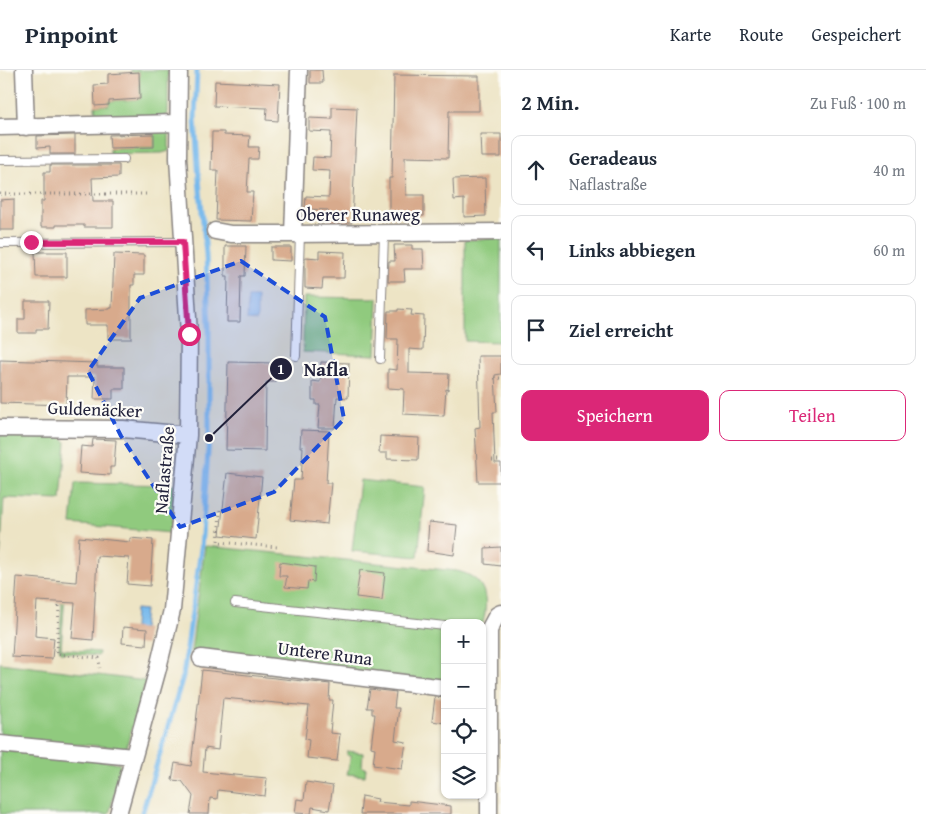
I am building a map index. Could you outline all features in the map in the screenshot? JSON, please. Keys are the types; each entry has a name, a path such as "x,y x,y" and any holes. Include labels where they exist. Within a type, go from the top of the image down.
{"street":[{"path":"24,70 26,127"},
{"name":"Naflastraße","path":"118,814 172,610 188,435 189,334 178,158 179,70"},
{"path":"297,234 299,70"},
{"path":"0,128 178,122"},
{"name":"Oberer Runaweg","path":"216,231 231,234 501,232"},
{"name":"Guldenäcker","path":"0,428 123,429 188,435"},
{"path":"486,630 497,615 501,613"},
{"name":"Untere Runa","path":"200,658 441,688"},
{"path":"486,693 489,814"},
{"path":"0,744 133,757"}],"lane":[{"path":"0,160 124,159"},
{"path":"296,356 297,234"},
{"path":"380,359 384,234"},
{"path":"0,243 183,242"},
{"path":"235,603 441,626"}],"path":[{"path":"0,194 151,194"},
{"path":"77,194 77,202"},
{"path":"494,378 501,378"},
{"path":"492,460 501,460"},
{"path":"220,510 218,542 278,547"},
{"path":"59,606 57,654 99,658 100,668"}],"highlighted area":[{"path":"241,261 325,317 344,419 274,492 180,527 121,436 88,371 140,298"}],"green space":[{"path":"131,70 168,70 167,116 96,119 95,106 109,105 109,101 140,99 139,72 131,73"},
{"path":"154,128 169,131 169,151 162,153 110,154 110,148 154,147"},
{"path":"501,238 501,342 465,341 465,240"},
{"path":"304,297 378,298 376,355 303,352"},
{"path":"56,432 66,442 61,500 4,498 0,562 0,435"},
{"path":"360,480 425,487 418,557 352,551"},
{"path":"75,483 174,485 171,533 71,524"},
{"path":"205,546 457,571 475,579 484,592 484,619 441,619 441,682 191,652"},
{"path":"58,580 66,582 61,649 99,652 98,656 61,652 59,649 62,603 57,602"},
{"path":"0,663 146,681 126,748 0,739"},
{"path":"0,749 119,763 121,770 109,814 0,814"},
{"path":"347,751 363,753 362,767 366,768 365,776 347,774 351,756 347,755"}],"water":[{"path":"248,297 257,297 257,321 247,320"},
{"path":"135,609 145,610 143,629 134,628"}],"building":[{"path":"310,70 322,70 323,83 310,83"},
{"path":"139,72 140,99 109,101 109,105 95,106 94,85 108,84 108,74"},
{"path":"394,75 479,76 479,111 449,111 448,158 405,157 406,195 424,195 424,216 389,217 389,178 392,178"},
{"path":"215,81 280,84 278,121 266,120 267,108 214,106"},
{"path":"332,107 357,108 352,223 328,222 328,210 305,209 306,196 329,197 330,171 312,170 313,157 330,158 331,132 309,131 309,118 332,119"},
{"path":"212,132 224,132 224,135 250,136 249,147 259,147 258,159 249,159 247,192 253,192 251,221 216,220 218,170 211,170"},
{"path":"154,134 154,147 110,148 109,135"},
{"path":"480,134 501,134 501,157 481,157"},
{"path":"75,135 75,154 50,154 50,147 37,148 37,136"},
{"path":"50,165 119,165 119,177 92,178 93,201 113,201 113,227 56,225 56,227 41,227 41,201 44,201 44,172 50,172"},
{"path":"485,178 486,216 464,217 464,199 454,200 453,179"},
{"path":"14,199 14,230 0,230 0,200"},
{"path":"394,245 412,245 412,249 423,249 424,269 404,269 405,281 388,281 389,261 395,261"},
{"path":"225,246 246,246 245,276 241,276 240,322 227,322 228,276 225,276"},
{"path":"271,247 291,247 291,261 271,260"},
{"path":"319,251 345,252 344,278 323,278 322,289 305,288 305,257 319,258"},
{"path":"35,252 67,252 67,277 36,277"},
{"path":"114,254 144,255 144,275 134,275 134,285 131,285 131,339 108,339 108,325 85,325 85,310 112,308"},
{"path":"25,301 49,301 48,329 36,329 36,333 18,333 18,319 25,319"},
{"path":"398,309 412,310 411,315 424,316 423,350 409,349 409,373 449,374 444,416 403,414 404,389 388,388 388,369 397,370 398,339 387,339 388,311 398,311"},
{"path":"478,356 501,356 501,374 495,375 497,412 493,412 495,463 501,463 501,482 478,482 475,428 480,427"},
{"path":"0,360 97,363 97,367 124,367 124,389 113,389 113,399 94,399 95,377 67,377 66,405 0,403"},
{"path":"228,362 277,363 276,382 266,382 265,451 226,450"},
{"path":"321,362 349,363 348,398 337,397 335,428 318,428 320,405 316,405 316,400 312,400 312,381 320,382"},
{"path":"301,430 329,431 326,483 331,483 327,524 290,520 294,480 301,480 303,447 300,447"},
{"path":"380,436 419,438 418,460 387,459 387,453 379,453"},
{"path":"93,439 116,440 114,467 110,467 110,475 79,473 81,446 92,447"},
{"path":"227,473 262,477 256,539 220,535"},
{"path":"429,522 457,525 454,555 427,551"},
{"path":"79,537 130,542 130,538 153,540 150,586 127,584 129,558 97,556 93,640 72,638 75,603 37,601 35,636 54,638 52,659 12,657 17,577 76,582"},
{"path":"501,547 501,566 485,564 485,548"},
{"path":"280,562 315,567 314,582 308,581 307,589 285,587 287,576 279,576"},
{"path":"360,570 385,573 382,600 356,597"},
{"path":"123,627 147,629 146,645 122,643"},
{"path":"202,670 330,684 329,700 333,700 330,733 340,734 337,761 307,758 309,740 305,739 309,706 223,698 218,750 205,748 203,772 267,778 265,796 218,790 217,799 210,798 209,814 190,814 193,796 182,781 172,780 175,763 191,766"},
{"path":"370,689 396,692 394,708 399,708 395,740 406,742 402,769 373,765 375,748 371,747 375,714 372,714 372,708 367,708"},
{"path":"435,697 441,698 441,722 432,721"},
{"path":"306,782 333,786 329,810 312,807 311,814 295,813 297,799 304,800"},
{"path":"362,796 378,799 377,802 409,805 409,801 451,806 451,814 360,814"}],"waterway":[{"path":"142,814 183,676 201,549 209,438 209,328 206,254 195,119 197,70"}],"place":[{"name":"Nafla","path":"209,438"}],"route":[{"path":"31,242 183,242 189,334"}]}
